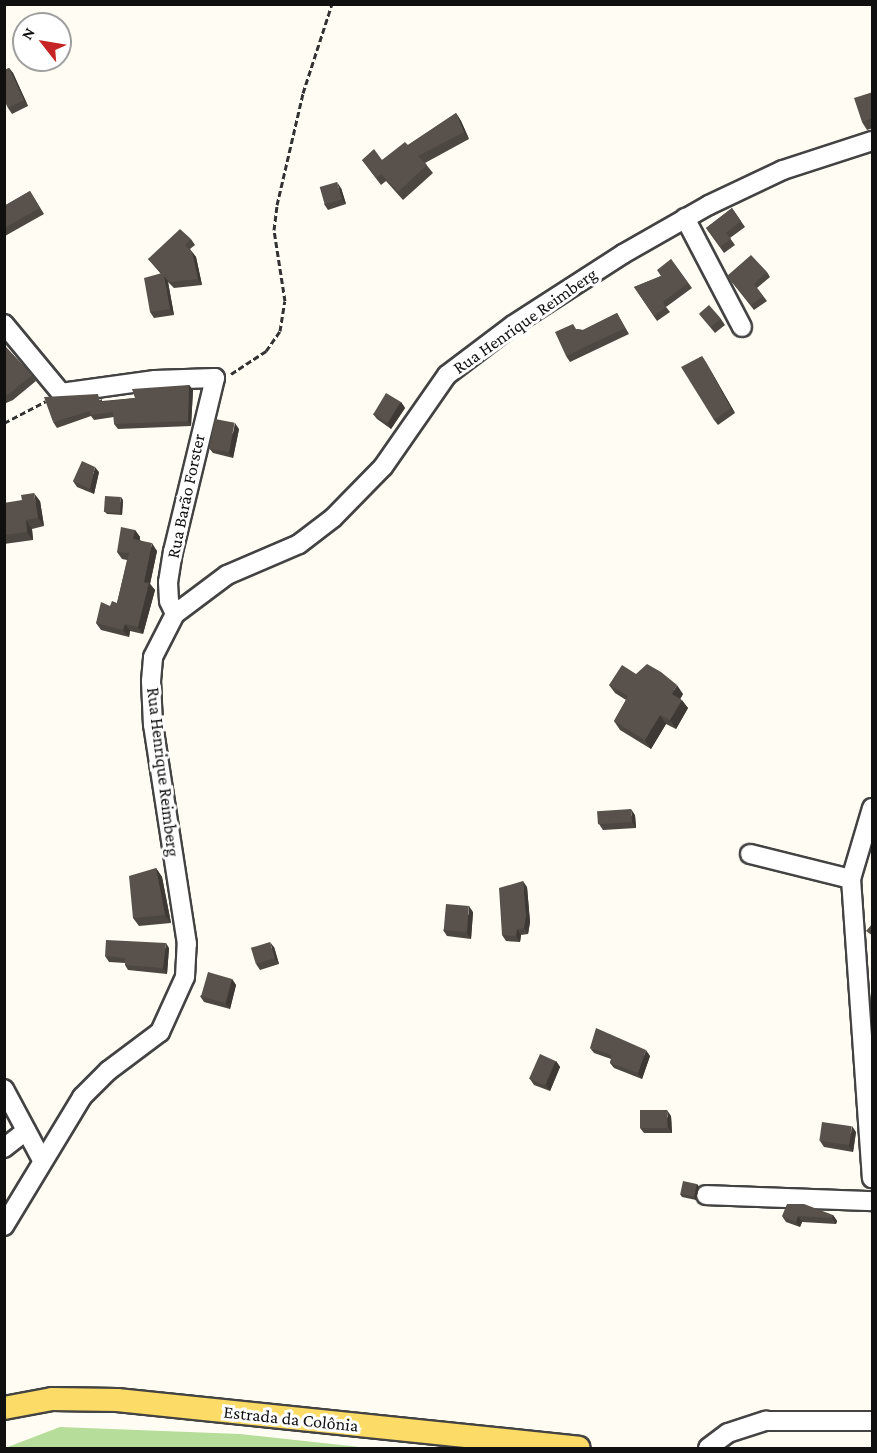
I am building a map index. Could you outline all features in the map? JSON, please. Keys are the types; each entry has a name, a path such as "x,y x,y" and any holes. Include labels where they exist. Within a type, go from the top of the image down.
{"main road":[{"name":"Estrada da Colônia","path":"4,1408 52,1400 117,1400 579,1449"}],"street":[{"name":"Rua Henrique Reimberg","path":"4,1226 42,1160 94,1084 160,1032 185,977 188,944 153,725 151,681 153,657 175,614 227,575 299,543 333,518 383,467 437,388 461,361 588,275 685,218 783,170 873,141"},
{"path":"685,218 741,327"},
{"path":"4,324 61,393 155,380 215,378"},
{"name":"Rua Barão Forster","path":"175,614 169,601 168,582 173,551 215,378"},
{"path":"873,808 851,879 873,1178"},
{"path":"750,854 851,879"},
{"path":"4,1089 42,1160"},
{"path":"4,1148 26,1131"},
{"path":"706,1195 873,1202"},
{"path":"708,1449 728,1433 766,1421 873,1421"}],"path":[{"path":"215,378 238,371 275,340 285,301 274,230 277,205 303,93 332,4"},
{"path":"4,423 61,393"}],"green space":[{"path":"60,1427 240,1434 369,1448 5,1448"}],"building":[{"path":"9,68 24,100 8,108 4,100 4,70"},
{"path":"873,92 873,118 862,122 854,98"},
{"path":"456,113 464,132 418,156 427,165 398,192 381,174 376,178 362,160 374,149 382,160 405,142 408,145"},
{"path":"337,182 342,199 325,204 320,187"},
{"path":"30,191 40,208 4,228 4,206"},
{"path":"732,208 741,221 726,233 731,239 720,247 706,228"},
{"path":"180,229 191,239 185,245 192,252 198,279 170,282 164,276 170,309 150,312 144,278 162,273 148,259"},
{"path":"751,255 767,272 754,284 763,296 751,305 727,276"},
{"path":"671,259 688,283 663,302 666,307 654,316 634,287 661,276 657,270"},
{"path":"709,305 721,319 711,327 699,314"},
{"path":"617,313 625,328 566,356 555,332 573,324 576,329 583,330"},
{"path":"4,345 32,375 4,396"},
{"path":"702,356 731,408 714,420 681,367"},
{"path":"189,385 188,421 114,424 113,412 91,415 90,411 53,422 44,397 98,394 100,402 135,398 132,389"},
{"path":"386,393 401,402 388,423 373,414"},
{"path":"215,419 235,423 229,452 209,448"},
{"path":"82,461 95,467 90,489 73,481"},
{"path":"34,493 38,518 26,520 27,532 4,535 4,503 22,500 21,495"},
{"path":"105,496 121,497 120,513 104,512"},
{"path":"121,527 135,530 133,539 152,543 144,582 149,583 138,627 125,624 123,630 96,623 101,602 110,606 112,601 117,603 129,553 117,552"},
{"path":"647,664 677,685 672,694 682,700 670,720 660,715 645,740 614,721 628,696 609,685 622,665 636,674"},
{"path":"631,809 632,822 598,824 597,811"},
{"path":"156,868 165,915 133,918 129,876"},
{"path":"523,881 526,916 524,928 517,929 516,936 502,935 499,888"},
{"path":"446,904 469,906 467,932 444,930"},
{"path":"873,923 873,936 866,931"},
{"path":"106,940 166,943 163,968 125,965 125,958 105,956"},
{"path":"270,942 275,958 256,964 251,948"},
{"path":"208,972 232,979 225,1003 201,996"},
{"path":"596,1028 646,1050 638,1073 610,1063 612,1055 590,1048"},
{"path":"540,1054 556,1061 545,1086 529,1079"},
{"path":"640,1110 667,1110 667,1128 640,1128"},
{"path":"822,1122 852,1126 849,1145 819,1141"},
{"path":"683,1181 697,1184 694,1197 680,1194"},
{"path":"787,1204 804,1204 833,1215 832,1218 798,1216 796,1222 782,1216"}]}
